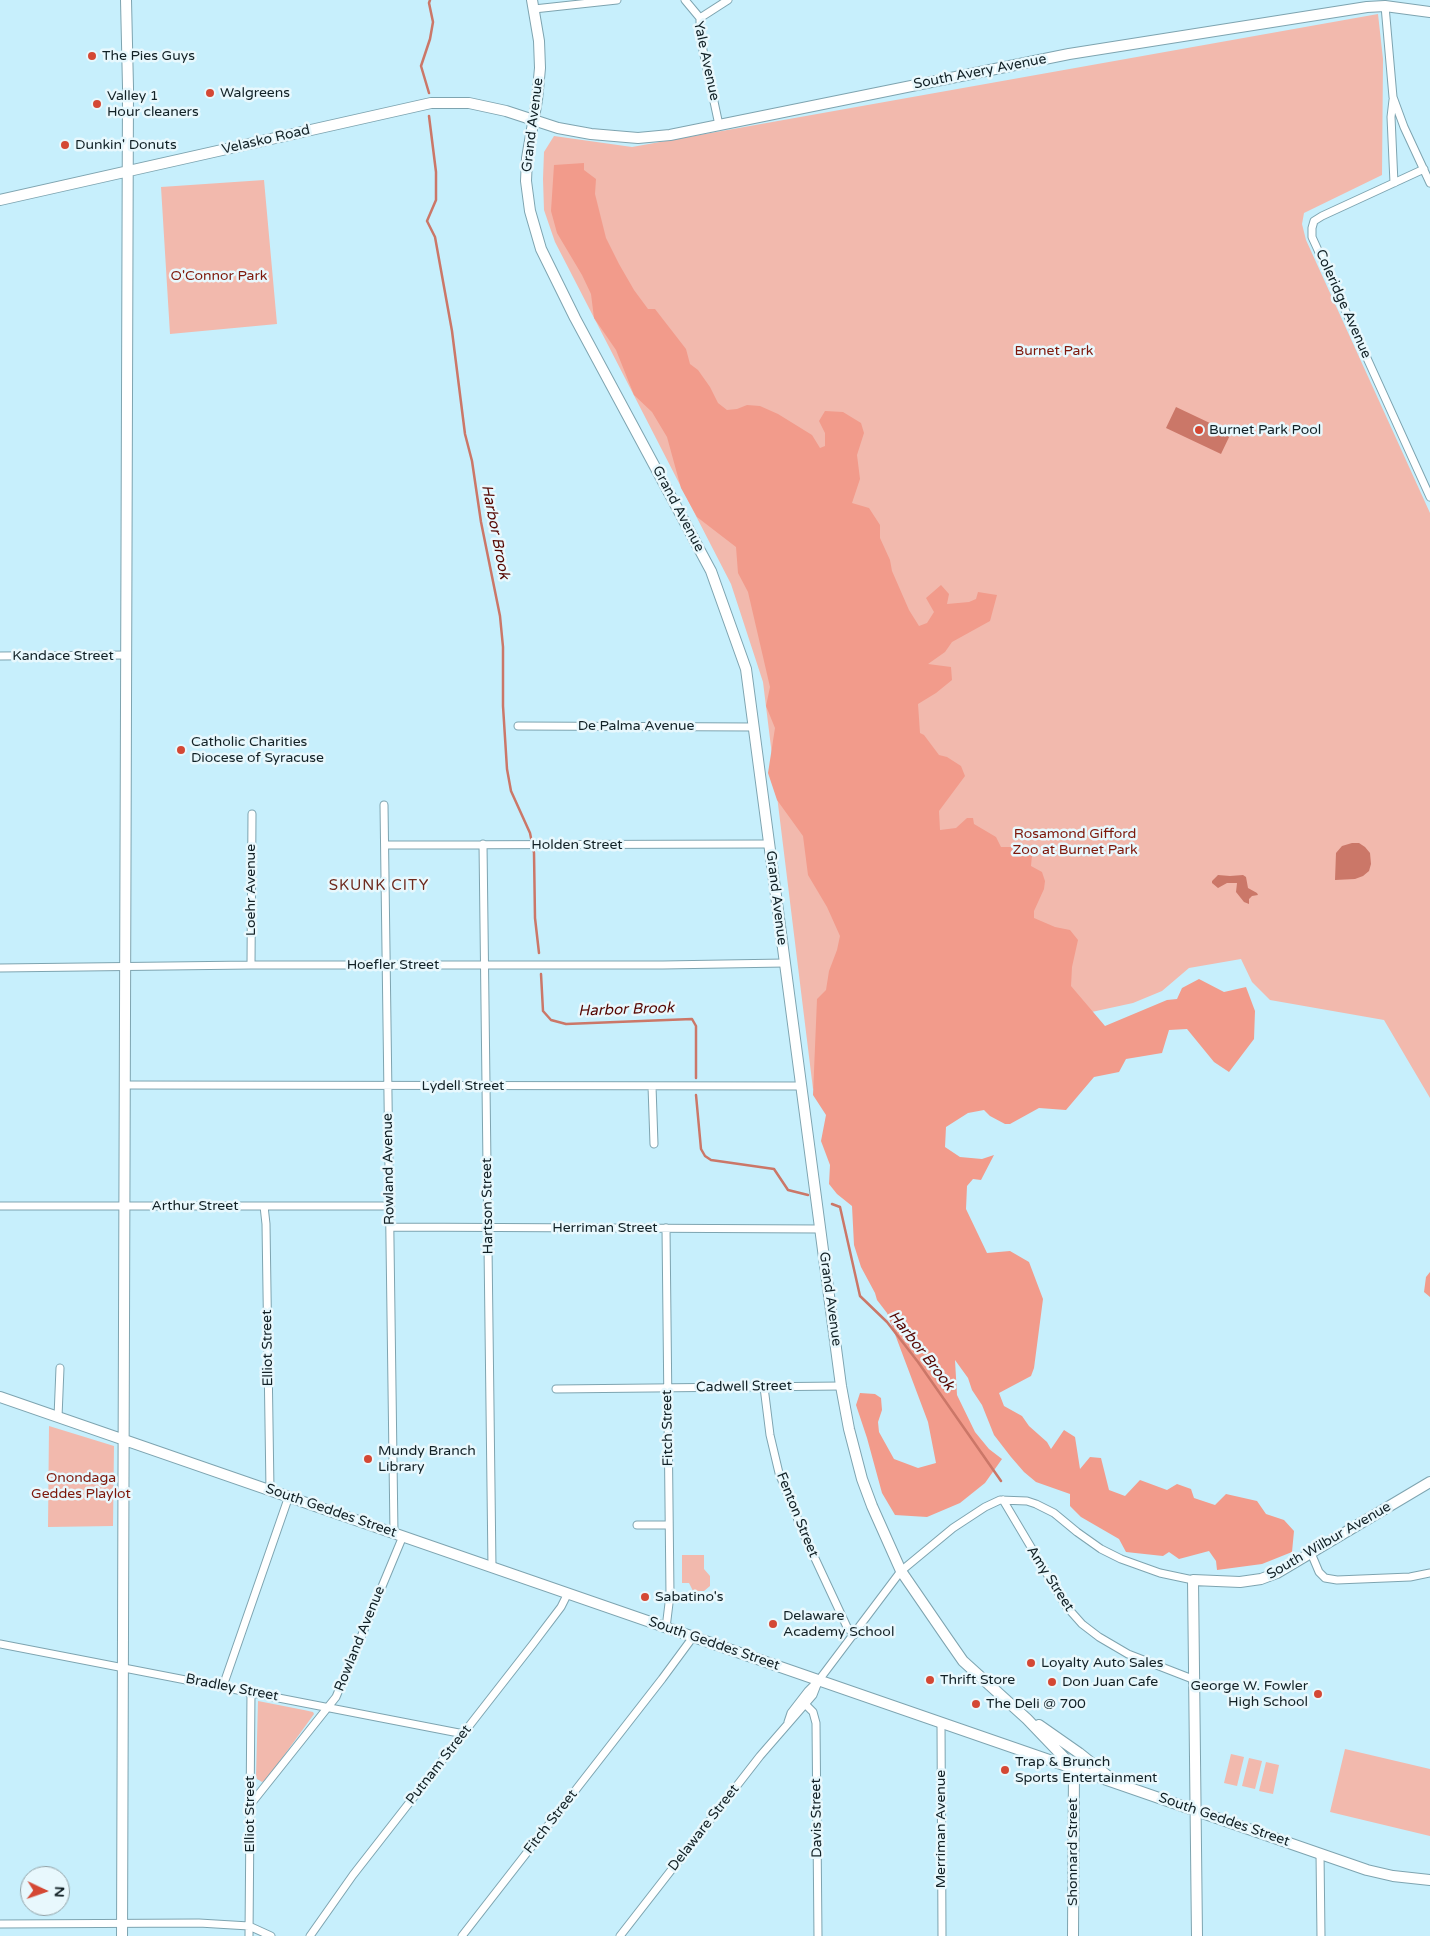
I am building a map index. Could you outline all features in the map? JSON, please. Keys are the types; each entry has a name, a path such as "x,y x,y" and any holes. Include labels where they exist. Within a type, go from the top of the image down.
{"street":[{"path":"122,1936 128,87 126,0"},
{"path":"533,4 617,0"},
{"name":"Yale Avenue","path":"684,0 700,18 700,36 718,125"},
{"path":"700,18 728,0"},
{"path":"1384,3 1393,97 1391,117 1394,183"},
{"name":"South Avery Avenue","path":"533,119 558,128 591,134 638,138 670,135 1069,54 1384,3 1430,12"},
{"name":"Grand Avenue","path":"533,4 539,41 540,68 527,158 526,181 530,211 541,249 575,318 711,572 746,669 841,1386 849,1429 862,1479 901,1571 963,1661 1027,1719 1074,1768"},
{"path":"1393,97 1404,127 1430,183"},
{"name":"Velasko Road","path":"0,200 431,103 469,103 533,119"},
{"name":"Coleridge Avenue","path":"1424,169 1322,216 1314,221 1312,238 1430,497"},
{"name":"Kandace Street","path":"0,656 126,655"},
{"name":"De Palma Avenue","path":"518,726 754,726"},
{"name":"Rowland Avenue","path":"250,1805 336,1697 399,1535 390,1227 384,805"},
{"name":"Loehr Avenue","path":"251,965 252,814"},
{"name":"Hartson Street","path":"483,844 492,1567"},
{"name":"Holden Street","path":"385,845 769,844"},
{"name":"Hoefler Street","path":"0,968 785,963"},
{"name":"Lydell Street","path":"125,1085 801,1086"},
{"path":"652,1086 654,1144"},
{"name":"Arthur Street","path":"0,1206 390,1206"},
{"name":"Elliot Street","path":"264,1206 266,1224 270,1490"},
{"name":"Herriman Street","path":"390,1227 820,1229"},
{"name":"Fitch Street","path":"666,1228 670,1595 666,1628"},
{"path":"58,1417 60,1368"},
{"name":"Cadwell Street","path":"556,1389 841,1386"},
{"name":"Fenton Street","path":"764,1387 770,1435 780,1473 805,1537 847,1627 854,1635"},
{"name":"South Geddes Street","path":"0,1397 1376,1872 1430,1880"},
{"name":"South Wilbur Avenue","path":"1002,1500 1027,1501 1036,1504 1054,1513 1101,1549 1121,1559 1160,1573 1193,1580 1240,1582 1261,1579 1277,1572 1430,1482"},
{"path":"223,1686 288,1496"},
{"name":"Delaware Street","path":"788,1722 792,1712 854,1635 901,1571 952,1528 985,1507 1002,1500"},
{"name":"Amy Street","path":"1002,1500 1066,1606 1082,1624 1099,1637 1128,1654 1195,1680"},
{"path":"637,1525 669,1525"},
{"path":"1311,1553 1319,1572 1325,1578 1337,1580 1410,1577 1430,1573"},
{"path":"1193,1580 1198,1936"},
{"name":"Putnam Street","path":"310,1936 353,1876 561,1607 568,1594"},
{"name":"Fitch Street","path":"462,1936 693,1637"},
{"name":"Bradley Street","path":"0,1644 464,1734"},
{"name":"Delaware Street","path":"620,1936 788,1722 796,1716 813,1695 819,1680"},
{"name":"Elliot Street","path":"249,1936 251,1692"},
{"name":"Davis Street","path":"805,1704 813,1712 816,1723 818,1936"},
{"path":"1027,1719 1034,1721 1079,1753 1115,1782"},
{"name":"Merriman Avenue","path":"941,1722 942,1936"},
{"name":"Shonnard Street","path":"1073,1936 1074,1768"},
{"path":"1320,1853 1321,1936"},
{"path":"0,1924 199,1923 249,1926 271,1936"}],"green space":[{"name":"Burnet Park","path":"1378,14 1383,59 1382,175 1304,213 1302,224 1306,240 1430,513 1430,1098 1384,1020 1270,1000 1252,982 1241,959 1189,968 1162,991 1133,1003 1087,1013 927,998 813,1089 763,682 731,584 555,242 544,210 544,152 554,136 632,147"},
{"name":"O'Connor Park","path":"264,180 277,324 170,334 161,187"},
{"name":"Onondaga Geddes Playlot","path":"49,1426 114,1446 113,1526 48,1527"},
{"path":"682,1555 704,1555 704,1569 710,1576 710,1586 704,1591 693,1591 689,1583 682,1583"},
{"path":"258,1701 313,1712 314,1714 267,1779 262,1782 256,1777"},
{"path":"1345,1749 1430,1769 1430,1836 1330,1812"},
{"path":"1231,1754 1244,1757 1237,1786 1224,1783"},
{"path":"1249,1758 1262,1761 1255,1789 1242,1786"},
{"path":"1266,1762 1279,1765 1273,1794 1259,1791"}],"shaded area":[{"path":"584,163 584,170 596,179 595,194 606,238 619,264 648,309 655,309 686,349 690,364 698,370 718,403 727,410 747,405 760,406 778,414 812,435 820,448 825,446 825,433 819,421 825,411 843,412 861,423 864,433 857,455 860,479 852,503 869,508 880,525 880,538 890,560 892,571 909,610 919,626 927,623 934,612 926,598 941,585 949,594 947,604 969,602 976,599 978,592 997,595 990,621 952,642 945,652 928,664 951,667 952,680 918,704 920,733 924,735 939,755 947,757 961,766 965,776 939,811 940,830 956,828 967,818 973,818 974,824 996,837 1001,847 1025,847 1032,855 1031,866 1042,872 1045,881 1044,889 1034,911 1034,918 1055,927 1070,930 1078,940 1072,967 1071,986 1105,1026 1167,1000 1177,999 1182,988 1199,979 1224,992 1246,987 1255,1011 1254,1039 1229,1072 1214,1062 1187,1029 1169,1030 1162,1053 1126,1059 1119,1072 1094,1077 1066,1110 1039,1108 1010,1124 1005,1124 990,1116 984,1110 968,1113 946,1127 945,1147 960,1157 982,1159 994,1155 981,1180 973,1179 967,1186 966,1209 987,1253 1010,1251 1029,1262 1043,1299 1034,1368 1031,1376 999,1393 1004,1406 1022,1416 1029,1426 1047,1442 1051,1449 1064,1430 1075,1437 1080,1469 1090,1457 1101,1458 1109,1490 1125,1496 1140,1480 1167,1490 1177,1484 1191,1489 1194,1498 1215,1505 1226,1494 1257,1501 1266,1514 1284,1520 1294,1531 1292,1552 1262,1564 1217,1570 1216,1561 1209,1551 1179,1559 1169,1552 1163,1556 1126,1552 1119,1539 1081,1517 1070,1506 1070,1494 1036,1482 1024,1472 994,1435 982,1405 972,1390 968,1378 955,1360 957,1395 975,1432 989,1449 1002,1459 985,1483 960,1503 927,1517 895,1515 882,1493 856,1405 860,1393 875,1394 881,1398 882,1410 878,1422 879,1432 894,1459 918,1468 936,1463 928,1422 887,1313 877,1300 861,1267 854,1245 852,1206 837,1194 829,1184 830,1165 821,1141 826,1115 813,1095 817,999 826,990 829,971 840,936 827,907 808,875 803,836 777,800 768,773 775,728 766,706 770,687 748,592 738,573 736,547 697,517 681,488 667,437 652,412 634,395 616,350 594,318 591,294 582,275 557,233 551,211 554,165"},
{"name":"Burnet Park Pool","path":"1176,407 1231,433 1221,454 1166,428"},
{"path":"1359,843 1370,853 1371,864 1369,871 1355,879 1335,880 1336,853 1342,846"},
{"path":"1218,875 1243,875 1246,877 1248,888 1258,895 1252,896 1249,899 1249,904 1244,902 1236,892 1237,883 1227,883 1218,888 1212,883"},
{"path":"1430,1272 1430,1297 1424,1292 1426,1277"}],"waterway":[{"name":"Harbor Brook","path":"429,93 421,66 430,39 433,22 430,0"},
{"name":"Harbor Brook","path":"429,116 436,172 436,200 427,221 435,237 452,331 465,434 472,461 481,522 500,616 503,647 503,706 507,769 511,791 530,833 534,853 535,918 539,953"},
{"name":"Harbor Brook","path":"541,974 543,1011 551,1020 566,1024 692,1019 696,1026 696,1078"},
{"name":"Harbor Brook","path":"696,1095 701,1149 705,1156 711,1160 774,1169 788,1190 808,1195"},
{"name":"Harbor Brook","path":"832,1204 840,1207 860,1296 887,1322 918,1362 1001,1481"}],"place":[{"name":"The Pies Guys","path":"92,56"},
{"name":"Walgreens","path":"210,93"},
{"name":"Valley 1 Hour cleaners","path":"97,104"},
{"name":"Dunkin' Donuts","path":"65,145"},
{"name":"Burnet Park Pool","path":"1199,430"},
{"name":"Catholic Charities Diocese of Syracuse","path":"181,750"},
{"name":"Mundy Branch Library","path":"368,1459"},
{"name":"Sabatino's","path":"645,1597"},
{"name":"Delaware Academy School","path":"773,1624"},
{"name":"Loyalty Auto Sales","path":"1031,1663"},
{"name":"Thrift Store","path":"930,1680"},
{"name":"Don Juan Cafe","path":"1052,1682"},
{"name":"George W. Fowler High School","path":"1318,1694"},
{"name":"The Deli @ 700","path":"976,1704"},
{"name":"Trap & Brunch Sports Entertainment","path":"1005,1770"}],"district":[{"name":"SKUNK CITY","path":"379,886"}],"park label":[{"name":"Rosamond Gifford Zoo at Burnet Park","path":"1075,842"}]}
